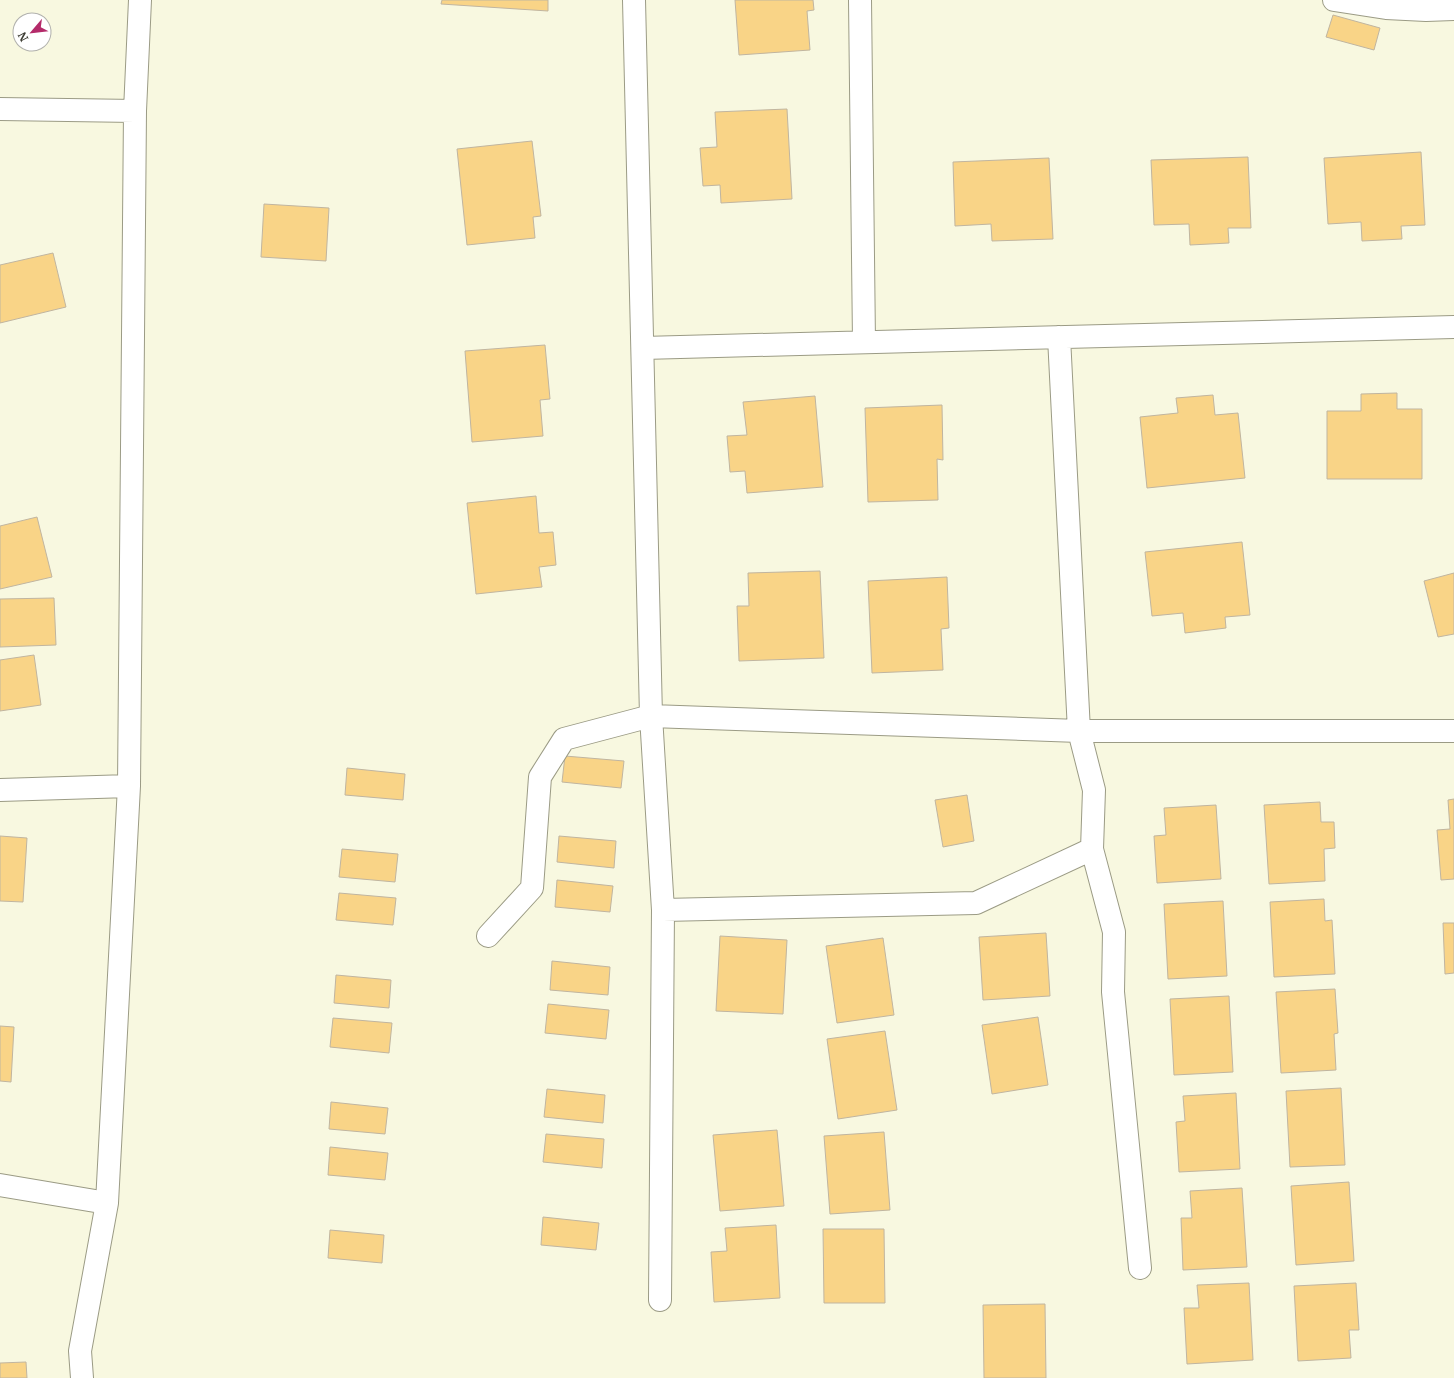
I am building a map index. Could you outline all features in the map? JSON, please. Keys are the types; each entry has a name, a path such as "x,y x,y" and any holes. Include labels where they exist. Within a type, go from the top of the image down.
{"street":[{"path":"82,1378 80,1351 107,1203 129,786 135,111 140,0"},
{"path":"634,0 652,716 663,910 660,1300"},
{"path":"860,0 864,342"},
{"path":"1334,0 1386,8 1426,10 1454,9"},
{"path":"0,109 135,111"},
{"path":"643,348 1454,327"},
{"path":"1059,337 1078,731 1094,790 1092,850 1114,932 1113,992 1140,1268"},
{"path":"488,936 532,888 540,777 564,739 652,716 1078,731 1454,731"},
{"path":"0,790 129,786"},
{"path":"663,910 976,903 1092,850"},
{"path":"0,1185 107,1203"}],"building":[{"path":"442,0 548,0 548,11 441,4"},
{"path":"735,0 813,0 814,10 807,11 810,50 739,55"},
{"path":"1333,15 1380,28 1374,50 1326,37"},
{"path":"787,109 792,199 721,203 720,185 703,186 700,148 717,147 715,112"},
{"path":"532,141 541,216 533,217 535,238 467,245 457,149"},
{"path":"1421,152 1425,225 1401,226 1402,239 1362,241 1361,222 1328,224 1324,158"},
{"path":"1248,157 1251,228 1228,228 1229,243 1190,245 1189,224 1154,225 1151,160"},
{"path":"1049,158 1053,239 992,241 991,224 955,226 953,162"},
{"path":"264,204 329,208 326,261 261,257"},
{"path":"53,253 66,307 0,323 0,265"},
{"path":"545,345 550,399 540,400 543,436 472,442 465,351"},
{"path":"1397,393 1397,409 1422,409 1422,479 1327,479 1327,411 1361,411 1361,394"},
{"path":"1213,395 1215,415 1238,413 1245,478 1147,488 1140,417 1178,413 1176,398"},
{"path":"815,396 823,487 747,493 745,471 730,472 727,436 747,435 743,402"},
{"path":"942,405 943,460 937,459 938,500 868,502 865,408"},
{"path":"536,496 539,533 553,532 556,565 539,567 542,587 476,594 467,503"},
{"path":"37,517 52,577 0,589 0,526"},
{"path":"1242,542 1250,615 1225,617 1226,628 1185,633 1183,613 1152,616 1145,552"},
{"path":"820,571 824,658 739,661 737,606 749,606 748,573"},
{"path":"1454,573 1454,634 1438,637 1424,581"},
{"path":"947,577 949,628 941,629 943,670 872,673 868,581"},
{"path":"54,598 56,645 0,647 0,599"},
{"path":"34,655 41,705 0,711 0,660"},
{"path":"565,756 624,761 621,788 562,782"},
{"path":"347,768 405,774 403,800 345,795"},
{"path":"967,795 974,841 943,847 935,800"},
{"path":"1454,799 1454,879 1441,880 1437,830 1450,829 1448,800"},
{"path":"1320,802 1321,822 1334,822 1335,848 1324,849 1325,881 1269,884 1264,805"},
{"path":"1216,805 1221,879 1157,883 1154,836 1166,835 1164,808"},
{"path":"0,836 27,838 23,902 0,901"},
{"path":"559,836 616,841 614,868 557,862"},
{"path":"342,849 398,854 395,882 339,877"},
{"path":"557,880 613,886 610,912 555,907"},
{"path":"339,893 396,898 393,925 336,920"},
{"path":"1324,899 1325,921 1332,920 1335,974 1274,977 1270,902"},
{"path":"1223,901 1227,976 1168,979 1164,904"},
{"path":"1443,923 1454,923 1454,973 1445,974"},
{"path":"1046,933 1050,996 983,1000 979,937"},
{"path":"720,936 787,940 783,1014 716,1011"},
{"path":"883,938 894,1015 837,1023 826,946"},
{"path":"552,961 610,967 608,995 550,990"},
{"path":"336,975 391,980 389,1008 334,1003"},
{"path":"1335,989 1338,1033 1334,1034 1336,1070 1281,1073 1276,992"},
{"path":"1229,996 1233,1072 1174,1075 1170,999"},
{"path":"548,1004 609,1010 606,1039 545,1033"},
{"path":"1038,1017 1048,1085 992,1094 982,1025"},
{"path":"333,1018 392,1023 389,1053 330,1047"},
{"path":"0,1026 14,1027 11,1082 0,1081"},
{"path":"885,1031 897,1110 838,1119 827,1039"},
{"path":"1341,1088 1345,1165 1290,1167 1286,1091"},
{"path":"547,1089 605,1095 603,1123 544,1117"},
{"path":"1236,1093 1240,1169 1179,1172 1176,1122 1185,1121 1183,1096"},
{"path":"331,1102 388,1108 385,1134 329,1129"},
{"path":"777,1130 784,1206 720,1211 713,1135"},
{"path":"884,1132 890,1210 830,1214 824,1136"},
{"path":"546,1134 604,1139 602,1168 543,1162"},
{"path":"330,1147 388,1153 385,1180 328,1175"},
{"path":"1349,1182 1354,1261 1296,1265 1291,1186"},
{"path":"1242,1188 1247,1267 1183,1270 1181,1218 1192,1218 1190,1191"},
{"path":"543,1217 599,1223 596,1250 541,1245"},
{"path":"776,1225 780,1298 714,1302 711,1252 727,1251 725,1228"},
{"path":"823,1229 884,1229 885,1303 824,1303"},
{"path":"330,1230 384,1235 382,1263 328,1258"},
{"path":"1249,1283 1253,1360 1187,1364 1184,1308 1199,1308 1197,1285"},
{"path":"1356,1283 1359,1330 1349,1330 1351,1358 1298,1361 1294,1286"},
{"path":"1045,1304 1046,1378 984,1378 983,1305"},
{"path":"26,1362 27,1378 0,1378 0,1363"}]}
